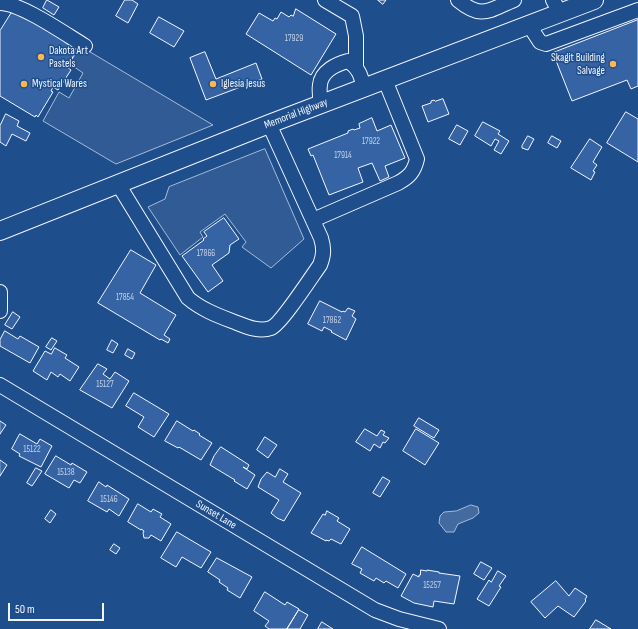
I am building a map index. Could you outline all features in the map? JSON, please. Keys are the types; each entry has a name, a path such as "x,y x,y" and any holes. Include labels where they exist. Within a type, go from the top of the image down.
{"main road":[{"name":"Memorial Highway","path":"0,231 269,124 529,25 557,6 594,0"}],"street":[{"path":"325,0 352,16 356,36 356,66"},
{"path":"458,0 476,11 484,12 514,0"},
{"path":"0,4 7,4 26,11 85,46"},
{"path":"529,25 540,42 546,44 638,10"},
{"path":"321,104 321,78 339,63 348,61 356,66 361,74 364,88"},
{"path":"313,220 398,183 407,178 413,172 417,159 385,80"},
{"path":"118,184 188,298 197,306 207,311 251,328 270,328 275,325 320,265 324,247 269,124"},
{"path":"0,292 0,311"},
{"name":"Sunset Lane","path":"0,385 375,610 399,619 439,629"}],"shaded area":[{"path":"80,46 213,125 116,164 43,121 59,92 69,98 83,73 70,64"},
{"path":"265,149 304,239 271,268 242,247 246,242 225,214 200,232 203,237 180,255 148,207 165,199 169,187"},
{"path":"471,505 478,507 479,513 473,518 458,524 454,532 446,532 439,523 440,516 444,512 456,511"}],"building":[{"path":"47,0 59,7 54,15 43,8"},
{"path":"125,0 132,0 138,4 128,23 116,16"},
{"path":"378,0 386,0 383,4"},
{"path":"14,9 78,48 67,67 71,70 58,90 53,87 51,91 53,92 38,117 36,115 35,117 0,96 0,31"},
{"path":"296,9 336,34 311,75 246,34 259,13 273,21 275,18 277,19 281,12 289,17 291,15 293,16"},
{"path":"159,17 184,31 174,47 150,33"},
{"path":"638,20 638,86 631,89 627,80 572,101 553,53"},
{"path":"205,52 216,79 256,63 262,79 206,100 190,58"},
{"path":"443,99 449,114 428,122 422,106 431,103 431,101 434,100"},
{"path":"626,112 638,119 638,162 607,143"},
{"path":"6,114 19,121 17,126 30,133 26,141 12,134 6,146 0,142 0,126"},
{"path":"372,118 377,131 391,125 405,158 385,166 389,177 380,181 372,163 358,168 363,182 329,195 313,155 311,156 308,149 348,133 348,131 360,128 359,124"},
{"path":"483,122 500,131 498,134 509,141 501,154 494,150 499,141 495,139 491,146 475,136"},
{"path":"457,125 468,131 460,145 449,139"},
{"path":"528,136 534,139 528,150 522,148 522,146"},
{"path":"552,136 561,141 557,148 548,143"},
{"path":"590,139 602,147 593,162 597,165 593,171 595,172 591,180 571,168"},
{"path":"224,218 239,239 230,245 229,253 212,265 223,281 208,292 182,256 204,240 203,239 207,236 204,232"},
{"path":"131,250 156,265 140,293 176,315 164,335 170,339 168,343 161,339 160,340 98,303"},
{"path":"320,301 342,312 345,312 348,308 355,311 352,316 356,319 346,340 324,327 322,331 308,324"},
{"path":"13,312 20,317 12,329 5,325"},
{"path":"5,331 18,339 20,336 39,347 30,363 0,346 0,340"},
{"path":"52,338 57,341 51,350 46,347"},
{"path":"112,340 118,344 113,353 107,350"},
{"path":"55,348 67,355 65,358 79,367 70,381 60,374 58,377 51,372 47,380 33,371 45,351 51,354"},
{"path":"128,349 135,353 132,359 125,355"},
{"path":"98,364 107,369 103,374 110,379 115,372 129,381 112,408 80,390"},
{"path":"134,393 169,414 154,437 138,427 144,417 126,406"},
{"path":"419,418 439,430 434,438 414,426"},
{"path":"0,421 6,425 0,434"},
{"path":"177,421 193,431 194,430 212,443 201,460 179,447 178,448 165,441"},
{"path":"365,429 377,436 381,430 385,432 383,435 389,438 385,443 383,442 380,448 374,444 370,451 356,442"},
{"path":"416,429 439,443 425,465 403,451"},
{"path":"20,434 37,444 40,439 52,446 41,467 19,456 20,454 12,449"},
{"path":"265,437 277,445 268,458 257,450"},
{"path":"221,447 249,465 247,469 243,467 255,475 247,489 210,465 214,456"},
{"path":"56,456 87,472 80,483 74,480 69,488 45,474"},
{"path":"0,460 7,465 0,476"},
{"path":"36,468 42,471 32,486 27,483"},
{"path":"280,469 288,474 283,482 301,493 284,521 271,513 279,500 258,487 261,479 267,472 275,477"},
{"path":"383,477 390,481 380,497 373,493"},
{"path":"99,482 106,487 107,485 129,499 119,516 109,509 107,512 88,501"},
{"path":"138,504 151,512 153,509 162,514 160,517 171,524 161,541 151,535 149,538 144,538 144,531 128,522"},
{"path":"51,510 56,514 50,523 45,519"},
{"path":"327,511 339,518 337,521 350,529 341,544 331,539 326,541 311,533 323,514 325,515"},
{"path":"177,532 211,552 201,568 182,557 176,567 161,558"},
{"path":"114,544 120,548 116,554 110,550"},
{"path":"362,547 406,574 398,588 386,581 384,583 376,578 374,581 360,573 362,569 352,564"},
{"path":"217,558 252,577 240,598 227,590 228,588 219,582 220,580 208,572"},
{"path":"481,562 492,568 484,580 474,574"},
{"path":"421,570 460,576 454,604 434,601 433,607 414,603 401,596 413,574 419,577"},
{"path":"498,571 506,576 489,606 477,599 489,580 491,582"},
{"path":"556,581 569,596 575,588 587,596 586,601 574,617 558,606 545,618 531,602"},
{"path":"265,592 285,605 287,602 299,609 287,629 269,629 265,626 269,621 254,611"},
{"path":"299,610 308,615 300,629 287,629"},
{"path":"596,620 611,629 590,629"},
{"path":"322,622 333,629 318,629"}],"place":[{"name":"Dakota Art Pastels","path":"41,57"},
{"name":"Skagit Building Salvage","path":"613,64"},
{"name":"Mystical Wares","path":"24,84"},
{"name":"Iglesia Jesus","path":"213,84"}]}
